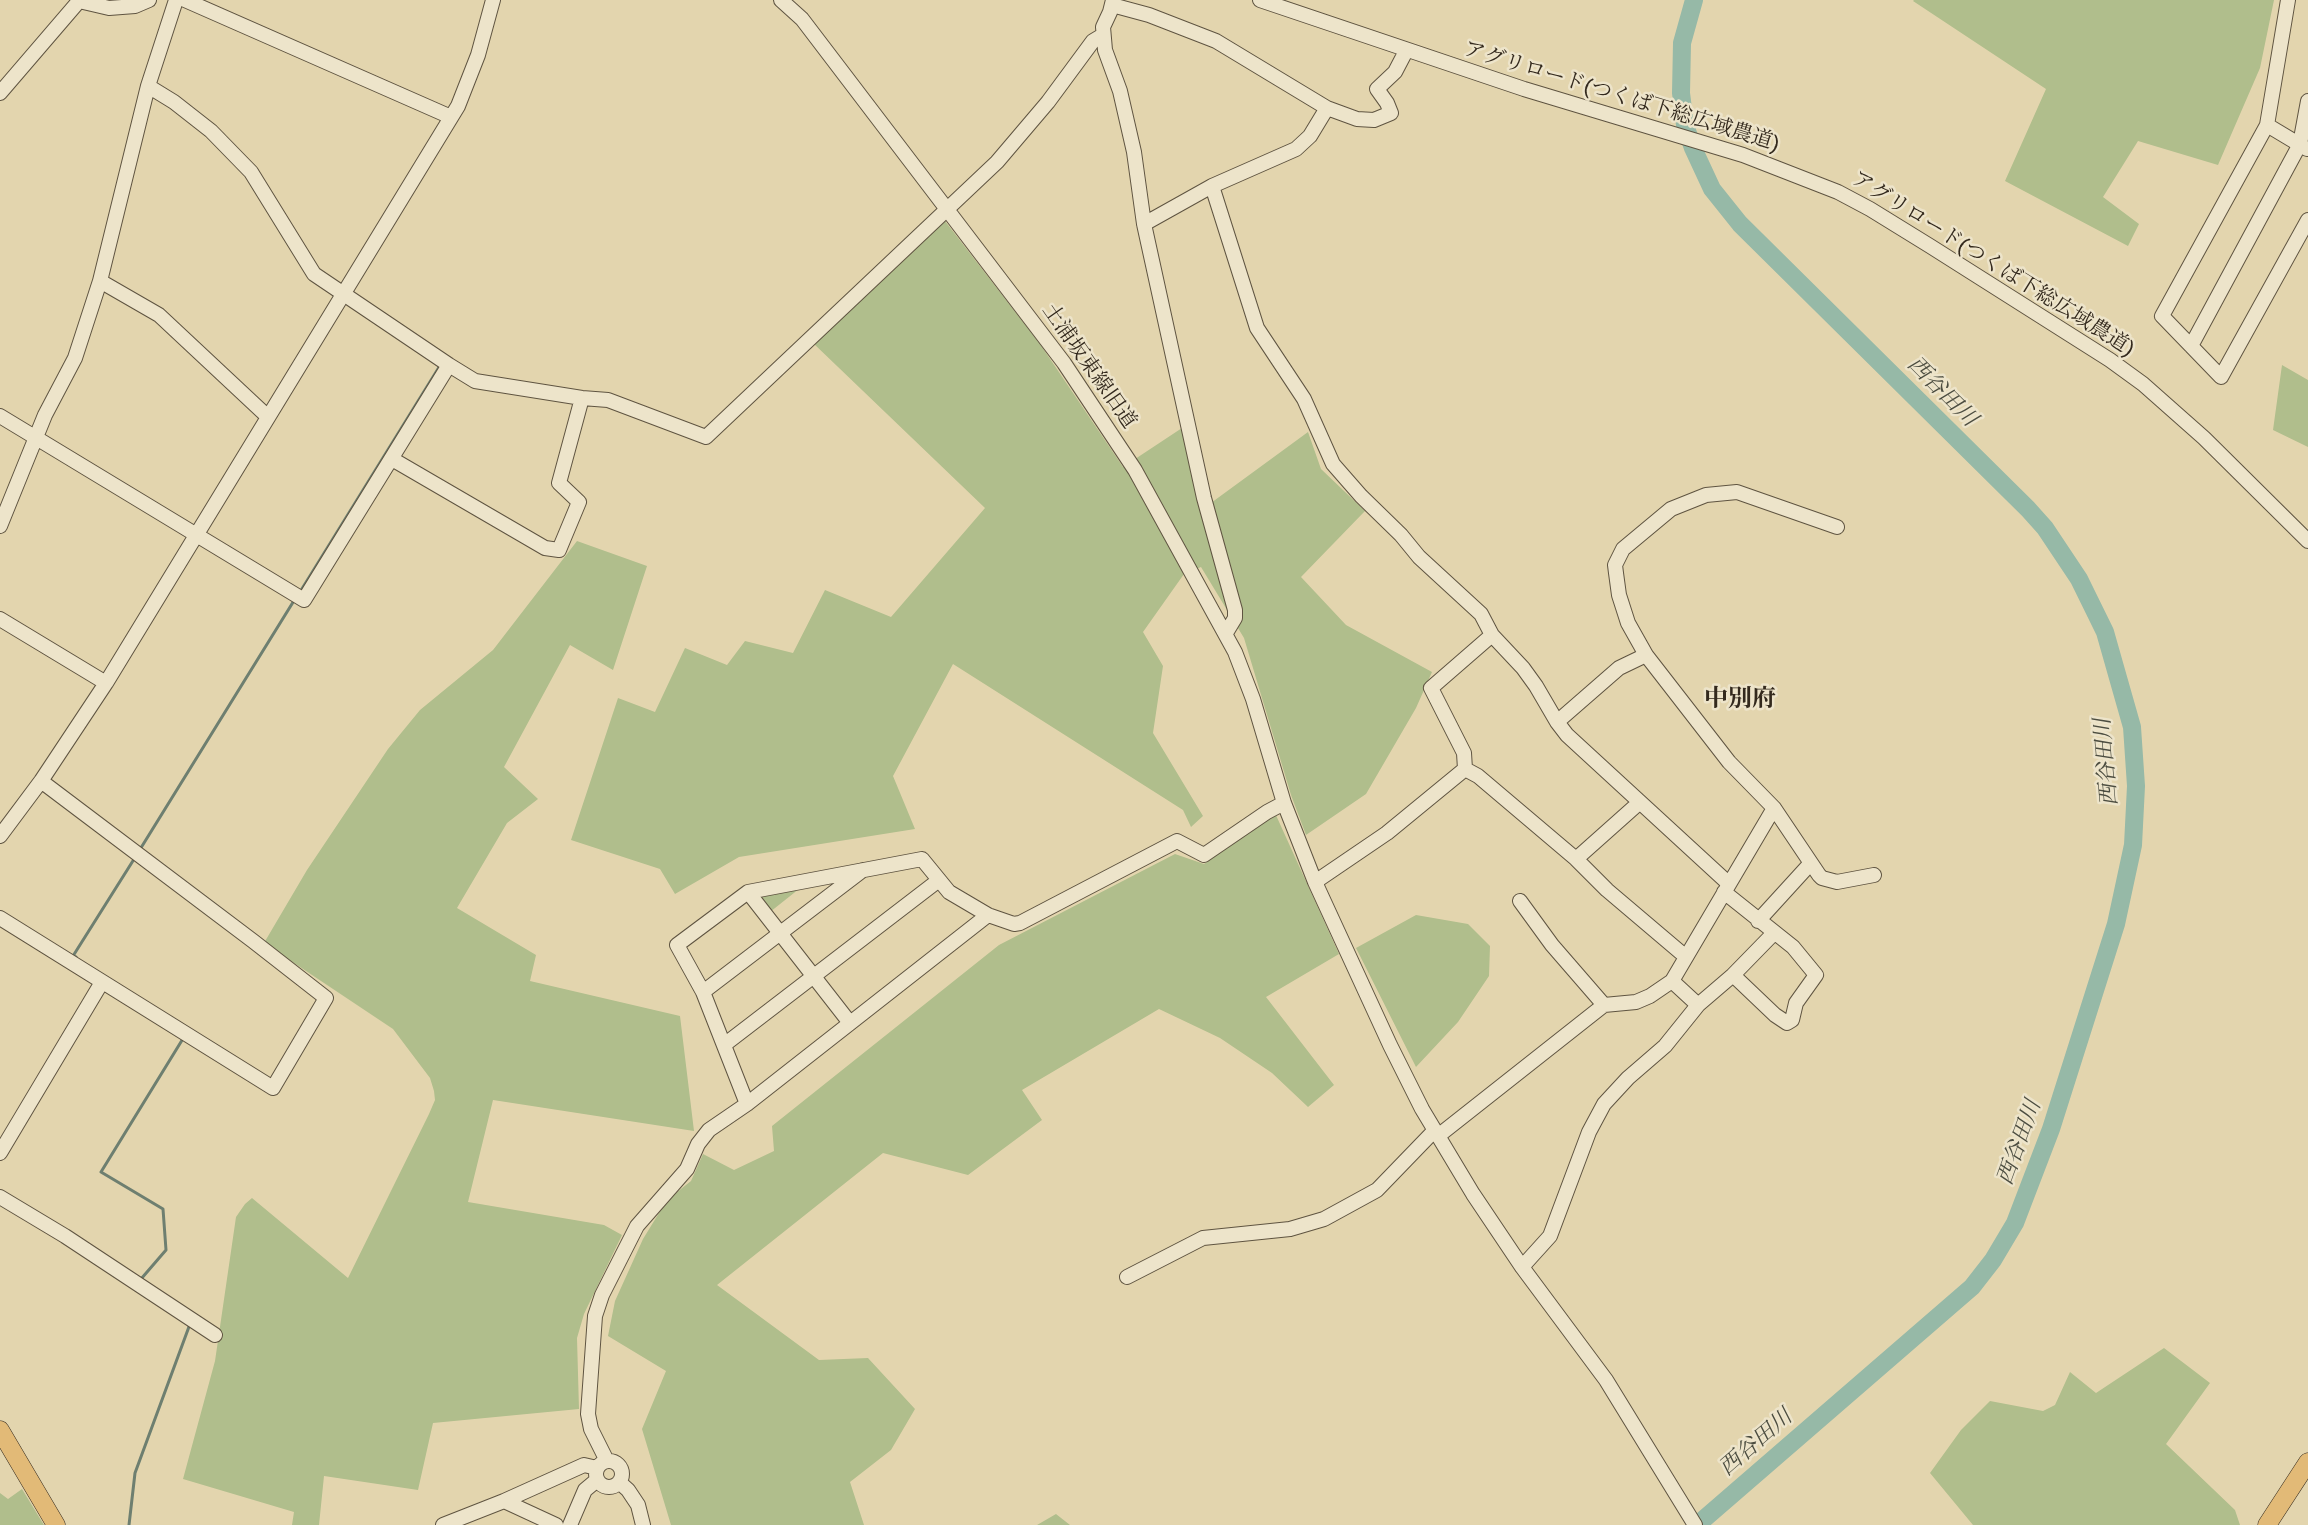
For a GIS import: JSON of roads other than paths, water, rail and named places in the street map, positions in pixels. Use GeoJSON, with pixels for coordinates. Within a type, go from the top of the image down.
{"type":"FeatureCollection","features":[{"type":"Feature","properties":{"kind":"main road"},"geometry":{"type":"LineString","coordinates":[[0,1430],[56,1525]]}},
{"type":"Feature","properties":{"kind":"main road"},"geometry":{"type":"LineString","coordinates":[[2271,1524],[2308,1462]]}},
{"type":"Feature","properties":{"kind":"street"},"geometry":{"type":"LineString","coordinates":[[0,93],[79,0],[109,8],[135,6],[149,0]]}},
{"type":"Feature","properties":{"kind":"street"},"geometry":{"type":"LineString","coordinates":[[0,526],[45,416],[75,358],[100,281],[148,86],[176,0]]}},
{"type":"Feature","properties":{"kind":"street"},"geometry":{"type":"LineString","coordinates":[[185,0],[451,117]]}},
{"type":"Feature","properties":{"kind":"street"},"geometry":{"type":"LineString","coordinates":[[0,836],[41,781],[106,683],[458,106],[478,54],[492,0]]}},
{"type":"Feature","properties":{"kind":"street","name":"土浦坂東線旧道"},"geometry":{"type":"LineString","coordinates":[[780,0],[802,19],[1064,363],[1135,470],[1226,633],[1253,699],[1284,803],[1315,882],[1390,1045],[1436,1134],[1522,1267],[1606,1380],[1692,1520]]}},
{"type":"Feature","properties":{"kind":"street","name":"アグリロード(つくば下総広域農道)"},"geometry":{"type":"LineString","coordinates":[[1260,0],[1406,51],[1705,143],[1809,180],[1870,209],[2110,360],[2143,384],[2204,438],[2308,541]]}},
{"type":"Feature","properties":{"kind":"street"},"geometry":{"type":"LineString","coordinates":[[2288,0],[2267,125],[2162,316],[2221,377],[2308,220]]}},
{"type":"Feature","properties":{"kind":"street"},"geometry":{"type":"LineString","coordinates":[[1226,633],[1235,618],[1236,610],[1204,498],[1144,224],[1132,144],[1120,91],[1105,50],[1102,35],[1103,27],[1113,3],[1149,15],[1216,41],[1327,108],[1357,119],[1374,120],[1391,113],[1377,89],[1396,72],[1406,51]]}},
{"type":"Feature","properties":{"kind":"street"},"geometry":{"type":"LineString","coordinates":[[148,86],[174,102],[211,131],[251,172],[314,274],[449,365],[475,381],[582,398],[608,400],[706,437],[997,162],[1048,102],[1094,41],[1102,35]]}},
{"type":"Feature","properties":{"kind":"street"},"geometry":{"type":"LineString","coordinates":[[2191,346],[2304,147],[2308,101]]}},
{"type":"Feature","properties":{"kind":"street"},"geometry":{"type":"LineString","coordinates":[[1144,224],[1212,186],[1296,149],[1310,136],[1327,108]]}},
{"type":"Feature","properties":{"kind":"street"},"geometry":{"type":"LineString","coordinates":[[2267,125],[2304,147]]}},
{"type":"Feature","properties":{"kind":"street"},"geometry":{"type":"LineString","coordinates":[[1212,186],[1257,328],[1304,399],[1333,464],[1361,496],[1401,535],[1419,557],[1481,614],[1492,635],[1523,668],[1557,722],[1578,746],[1640,802],[1758,921],[1793,947],[1816,975],[1796,1003],[1792,1020],[1787,1023],[1775,1015],[1733,975]]}},
{"type":"Feature","properties":{"kind":"street"},"geometry":{"type":"LineString","coordinates":[[100,281],[159,315],[268,417]]}},
{"type":"Feature","properties":{"kind":"street"},"geometry":{"type":"LineString","coordinates":[[0,416],[304,600],[449,365]]}},
{"type":"Feature","properties":{"kind":"street"},"geometry":{"type":"LineString","coordinates":[[392,459],[545,548],[559,550],[580,502],[560,483],[582,398]]}},
{"type":"Feature","properties":{"kind":"street"},"geometry":{"type":"LineString","coordinates":[[1837,526],[1737,492],[1706,495],[1670,509],[1623,549],[1616,564],[1619,595],[1626,616],[1646,654],[1728,762],[1774,808],[1810,864],[1822,878],[1837,882],[1874,875]]}},
{"type":"Feature","properties":{"kind":"street"},"geometry":{"type":"LineString","coordinates":[[0,619],[106,683]]}},
{"type":"Feature","properties":{"kind":"street"},"geometry":{"type":"LineString","coordinates":[[1465,769],[1464,753],[1431,688],[1492,635]]}},
{"type":"Feature","properties":{"kind":"street"},"geometry":{"type":"LineString","coordinates":[[1557,722],[1619,668],[1646,654]]}},
{"type":"Feature","properties":{"kind":"street"},"geometry":{"type":"LineString","coordinates":[[1465,769],[1478,776],[1576,859],[1613,896],[1686,957]]}},
{"type":"Feature","properties":{"kind":"street"},"geometry":{"type":"LineString","coordinates":[[1315,882],[1387,833],[1465,769]]}},
{"type":"Feature","properties":{"kind":"street"},"geometry":{"type":"LineString","coordinates":[[0,918],[273,1088],[326,998],[41,781]]}},
{"type":"Feature","properties":{"kind":"street"},"geometry":{"type":"LineString","coordinates":[[1576,859],[1640,802]]}},
{"type":"Feature","properties":{"kind":"street"},"geometry":{"type":"LineString","coordinates":[[747,1104],[703,992],[677,945],[748,892],[866,868],[922,859],[949,892],[988,915],[1014,924],[1020,923],[1177,841],[1204,854],[1267,812],[1284,803]]}},
{"type":"Feature","properties":{"kind":"street"},"geometry":{"type":"LineString","coordinates":[[1127,1276],[1204,1238],[1290,1229],[1324,1218],[1377,1190],[1436,1134],[1604,1005],[1636,1002],[1650,996],[1672,981],[1774,808]]}},
{"type":"Feature","properties":{"kind":"street"},"geometry":{"type":"LineString","coordinates":[[1758,921],[1810,864]]}},
{"type":"Feature","properties":{"kind":"street"},"geometry":{"type":"LineString","coordinates":[[703,992],[866,868]]}},
{"type":"Feature","properties":{"kind":"street"},"geometry":{"type":"LineString","coordinates":[[724,1045],[939,880]]}},
{"type":"Feature","properties":{"kind":"street"},"geometry":{"type":"LineString","coordinates":[[748,892],[850,1023]]}},
{"type":"Feature","properties":{"kind":"street"},"geometry":{"type":"LineString","coordinates":[[1520,901],[1552,945],[1604,1005]]}},
{"type":"Feature","properties":{"kind":"street"},"geometry":{"type":"LineString","coordinates":[[620,1482],[608,1487],[600,1470],[588,1414],[595,1316],[602,1295],[637,1226],[687,1169],[703,1136],[747,1104],[988,915]]}},
{"type":"Feature","properties":{"kind":"street"},"geometry":{"type":"LineString","coordinates":[[1522,1267],[1550,1236],[1589,1132],[1604,1104],[1628,1078],[1665,1046],[1698,1005],[1733,975],[1774,933]]}},
{"type":"Feature","properties":{"kind":"street"},"geometry":{"type":"LineString","coordinates":[[1672,981],[1698,1005]]}},
{"type":"Feature","properties":{"kind":"street"},"geometry":{"type":"LineString","coordinates":[[0,1153],[102,982]]}},
{"type":"Feature","properties":{"kind":"street"},"geometry":{"type":"LineString","coordinates":[[0,1197],[65,1236],[215,1335]]}},
{"type":"Feature","properties":{"kind":"street"},"geometry":{"type":"LineString","coordinates":[[570,1525],[585,1490],[600,1470],[615,1462],[621,1469],[620,1482],[638,1505],[643,1525]]}},
{"type":"Feature","properties":{"kind":"street"},"geometry":{"type":"LineString","coordinates":[[442,1525],[504,1502],[584,1465],[600,1470]]}},
{"type":"Feature","properties":{"kind":"street"},"geometry":{"type":"LineString","coordinates":[[504,1502],[556,1525]]}},
{"type":"Feature","properties":{"kind":"waterway","name":"西谷田川"},"geometry":{"type":"LineString","coordinates":[[1694,0],[1682,43],[1681,93],[1685,125],[1693,148],[1712,189],[1740,224],[2045,528],[2079,579],[2105,632],[2132,727],[2136,786],[2133,845],[2116,924],[2051,1129],[2015,1223],[1993,1260],[1972,1287],[1697,1525]]}},
{"type":"Feature","properties":{"kind":"waterway"},"geometry":{"type":"LineString","coordinates":[[300,592],[441,364]]}},
{"type":"Feature","properties":{"kind":"waterway"},"geometry":{"type":"LineString","coordinates":[[139,851],[295,599]]}},
{"type":"Feature","properties":{"kind":"waterway"},"geometry":{"type":"LineString","coordinates":[[76,957],[73,956],[136,856]]}},
{"type":"Feature","properties":{"kind":"waterway"},"geometry":{"type":"LineString","coordinates":[[143,1280],[141,1279],[166,1250],[163,1209],[101,1172],[184,1037]]}},
{"type":"Feature","properties":{"kind":"waterway"},"geometry":{"type":"LineString","coordinates":[[129,1525],[135,1473],[190,1324]]}},
{"type":"Feature","properties":{"kind":"district","name":"中別府"},"geometry":{"type":"Point","coordinates":[1740,701]}}]}
